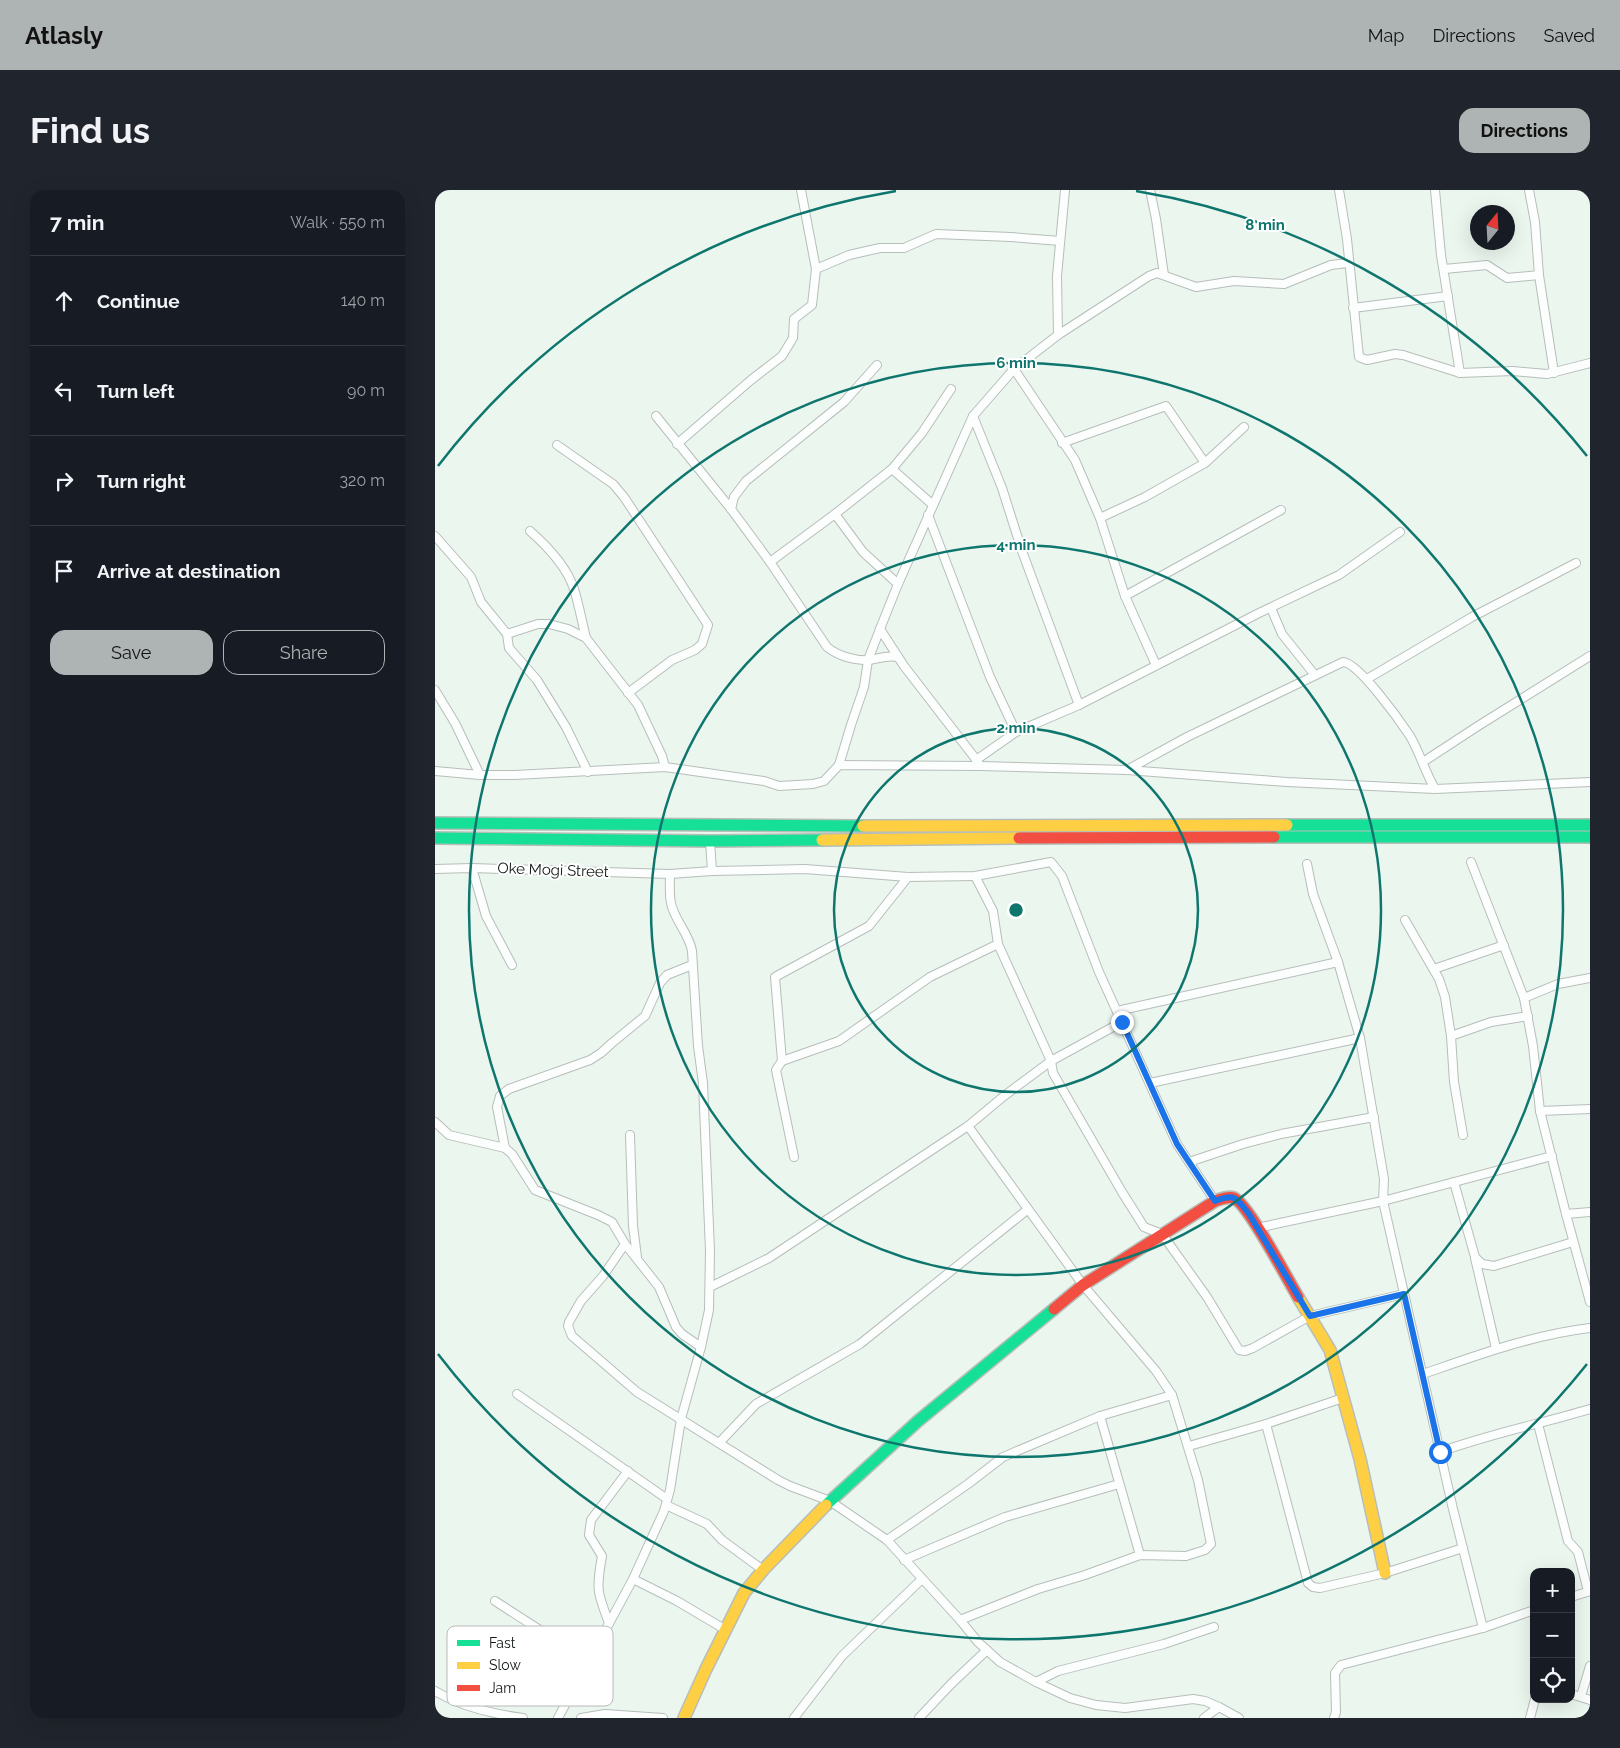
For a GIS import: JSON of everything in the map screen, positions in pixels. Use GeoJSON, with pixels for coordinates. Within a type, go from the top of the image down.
{"type":"FeatureCollection","features":[{"type":"Feature","properties":{"kind":"main road"},"geometry":{"type":"LineString","coordinates":[[435,823],[899,826],[1590,825]]}},
{"type":"Feature","properties":{"kind":"main road"},"geometry":{"type":"LineString","coordinates":[[435,838],[710,841],[1149,837],[1590,837]]}},
{"type":"Feature","properties":{"kind":"main road"},"geometry":{"type":"LineString","coordinates":[[684,1718],[744,1593],[763,1570],[830,1501],[918,1421],[1083,1285],[1215,1201],[1227,1196],[1237,1199],[1257,1228],[1329,1350],[1360,1459],[1385,1573]]}},
{"type":"Feature","properties":{"kind":"street"},"geometry":{"type":"LineString","coordinates":[[677,444],[751,380],[782,356],[793,338],[794,319],[812,304],[816,269],[801,190]]}},
{"type":"Feature","properties":{"kind":"street"},"geometry":{"type":"LineString","coordinates":[[1057,335],[1057,276],[1065,190]]}},
{"type":"Feature","properties":{"kind":"street"},"geometry":{"type":"LineString","coordinates":[[1150,190],[1157,219],[1163,275]]}},
{"type":"Feature","properties":{"kind":"street"},"geometry":{"type":"LineString","coordinates":[[1339,190],[1347,239],[1359,357],[1363,360],[1395,354],[1403,355],[1460,373],[1522,372],[1547,374],[1590,363]]}},
{"type":"Feature","properties":{"kind":"street"},"geometry":{"type":"LineString","coordinates":[[1435,190],[1444,268],[1460,373]]}},
{"type":"Feature","properties":{"kind":"street"},"geometry":{"type":"LineString","coordinates":[[1529,190],[1535,222],[1539,276],[1554,373]]}},
{"type":"Feature","properties":{"kind":"street"},"geometry":{"type":"LineString","coordinates":[[816,269],[857,253],[880,248],[904,248],[936,234],[1060,241]]}},
{"type":"Feature","properties":{"kind":"street"},"geometry":{"type":"LineString","coordinates":[[435,771],[480,775],[589,772],[665,767],[765,781],[779,786],[813,784],[824,781],[839,765],[865,687],[868,660],[898,584],[973,416],[1014,369],[1057,335],[1149,276],[1157,273],[1196,287],[1234,281],[1284,284],[1331,266],[1348,263]]}},
{"type":"Feature","properties":{"kind":"street"},"geometry":{"type":"LineString","coordinates":[[1444,268],[1487,265],[1507,278],[1539,276]]}},
{"type":"Feature","properties":{"kind":"street"},"geometry":{"type":"LineString","coordinates":[[1353,308],[1448,296]]}},
{"type":"Feature","properties":{"kind":"street"},"geometry":{"type":"LineString","coordinates":[[731,509],[734,497],[746,481],[844,402],[877,364]]}},
{"type":"Feature","properties":{"kind":"street"},"geometry":{"type":"LineString","coordinates":[[1014,369],[1075,460],[1100,518],[1125,596],[1156,665]]}},
{"type":"Feature","properties":{"kind":"street"},"geometry":{"type":"LineString","coordinates":[[770,562],[835,514],[892,468],[923,433],[951,389]]}},
{"type":"Feature","properties":{"kind":"street"},"geometry":{"type":"LineString","coordinates":[[1062,443],[1166,406],[1205,463]]}},
{"type":"Feature","properties":{"kind":"street"},"geometry":{"type":"LineString","coordinates":[[656,416],[731,509],[770,562],[827,647],[834,653],[843,656],[868,660],[889,655],[898,657]]}},
{"type":"Feature","properties":{"kind":"street"},"geometry":{"type":"LineString","coordinates":[[973,416],[1002,488],[1022,551],[1079,705]]}},
{"type":"Feature","properties":{"kind":"street"},"geometry":{"type":"LineString","coordinates":[[1100,518],[1145,497],[1205,463],[1244,427]]}},
{"type":"Feature","properties":{"kind":"street"},"geometry":{"type":"LineString","coordinates":[[557,445],[613,484],[708,625],[702,644],[695,650],[672,660],[628,693]]}},
{"type":"Feature","properties":{"kind":"street"},"geometry":{"type":"LineString","coordinates":[[892,468],[933,505]]}},
{"type":"Feature","properties":{"kind":"street"},"geometry":{"type":"LineString","coordinates":[[1125,596],[1281,510]]}},
{"type":"Feature","properties":{"kind":"street"},"geometry":{"type":"LineString","coordinates":[[835,514],[863,552],[898,584]]}},
{"type":"Feature","properties":{"kind":"street"},"geometry":{"type":"LineString","coordinates":[[928,515],[990,677],[1016,732]]}},
{"type":"Feature","properties":{"kind":"street"},"geometry":{"type":"LineString","coordinates":[[531,531],[542,541],[566,572],[574,588],[586,638],[638,705],[662,756],[665,767]]}},
{"type":"Feature","properties":{"kind":"street"},"geometry":{"type":"LineString","coordinates":[[978,763],[1016,732],[1079,705],[1339,575],[1400,532]]}},
{"type":"Feature","properties":{"kind":"street"},"geometry":{"type":"LineString","coordinates":[[435,536],[471,577],[481,602],[507,634],[509,648],[537,680],[566,727],[589,772]]}},
{"type":"Feature","properties":{"kind":"street"},"geometry":{"type":"LineString","coordinates":[[1367,679],[1473,617],[1576,563]]}},
{"type":"Feature","properties":{"kind":"street"},"geometry":{"type":"LineString","coordinates":[[1271,608],[1282,634],[1315,674]]}},
{"type":"Feature","properties":{"kind":"street"},"geometry":{"type":"LineString","coordinates":[[507,634],[538,624],[549,624],[569,629],[586,638]]}},
{"type":"Feature","properties":{"kind":"street"},"geometry":{"type":"LineString","coordinates":[[880,629],[898,657],[978,763]]}},
{"type":"Feature","properties":{"kind":"street"},"geometry":{"type":"LineString","coordinates":[[1423,762],[1590,656]]}},
{"type":"Feature","properties":{"kind":"street"},"geometry":{"type":"LineString","coordinates":[[1127,770],[1187,737],[1343,662],[1351,664],[1367,679],[1410,736],[1435,789]]}},
{"type":"Feature","properties":{"kind":"street"},"geometry":{"type":"LineString","coordinates":[[435,690],[455,723],[480,775]]}},
{"type":"Feature","properties":{"kind":"street"},"geometry":{"type":"LineString","coordinates":[[839,765],[978,763],[1435,789],[1590,782]]}},
{"type":"Feature","properties":{"kind":"street"},"geometry":{"type":"LineString","coordinates":[[710,841],[712,871]]}},
{"type":"Feature","properties":{"kind":"street","name":"Oke Mogi Street"},"geometry":{"type":"LineString","coordinates":[[435,869],[472,868],[670,874],[712,871],[805,870],[908,878],[975,876],[1051,862],[1062,876],[1099,972],[1117,1011]]}},
{"type":"Feature","properties":{"kind":"street"},"geometry":{"type":"LineString","coordinates":[[1471,862],[1524,998],[1533,1046],[1540,1111],[1590,1302]]}},
{"type":"Feature","properties":{"kind":"street"},"geometry":{"type":"LineString","coordinates":[[1307,864],[1313,894],[1338,962],[1360,1038],[1384,1179],[1383,1201],[1440,1452],[1483,1628]]}},
{"type":"Feature","properties":{"kind":"street"},"geometry":{"type":"LineString","coordinates":[[472,868],[486,916],[512,965]]}},
{"type":"Feature","properties":{"kind":"street"},"geometry":{"type":"LineString","coordinates":[[607,1626],[633,1579],[666,1502],[681,1418],[701,1347],[709,1310],[710,1251],[703,1083],[690,942],[678,922],[671,904],[670,874]]}},
{"type":"Feature","properties":{"kind":"street"},"geometry":{"type":"LineString","coordinates":[[975,876],[993,911],[998,944],[1051,1061],[1053,1073],[1144,1227],[1162,1234],[1207,1297],[1239,1350],[1245,1351],[1253,1348],[1310,1316],[1404,1294]]}},
{"type":"Feature","properties":{"kind":"street"},"geometry":{"type":"LineString","coordinates":[[782,1061],[775,978],[869,926],[908,878]]}},
{"type":"Feature","properties":{"kind":"street"},"geometry":{"type":"LineString","coordinates":[[1405,920],[1434,969],[1445,996],[1451,1036],[1454,1082],[1463,1135]]}},
{"type":"Feature","properties":{"kind":"street"},"geometry":{"type":"LineString","coordinates":[[794,1157],[776,1070],[782,1061],[839,1041],[931,977],[998,944]]}},
{"type":"Feature","properties":{"kind":"street"},"geometry":{"type":"LineString","coordinates":[[1434,969],[1504,945]]}},
{"type":"Feature","properties":{"kind":"street"},"geometry":{"type":"LineString","coordinates":[[1215,1201],[1177,1144],[1117,1011],[1338,962]]}},
{"type":"Feature","properties":{"kind":"street"},"geometry":{"type":"LineString","coordinates":[[505,1148],[497,1107],[500,1096],[509,1089],[590,1060],[601,1053],[645,1016],[660,983],[667,975],[692,965]]}},
{"type":"Feature","properties":{"kind":"street"},"geometry":{"type":"LineString","coordinates":[[1524,998],[1553,986],[1590,978]]}},
{"type":"Feature","properties":{"kind":"street"},"geometry":{"type":"LineString","coordinates":[[1451,1036],[1491,1022],[1527,1016]]}},
{"type":"Feature","properties":{"kind":"street"},"geometry":{"type":"LineString","coordinates":[[710,1287],[769,1258],[968,1126],[1051,1061],[1122,1022]]}},
{"type":"Feature","properties":{"kind":"street"},"geometry":{"type":"LineString","coordinates":[[1149,1083],[1360,1038]]}},
{"type":"Feature","properties":{"kind":"street"},"geometry":{"type":"LineString","coordinates":[[1540,1111],[1590,1109]]}},
{"type":"Feature","properties":{"kind":"street"},"geometry":{"type":"LineString","coordinates":[[1189,1162],[1281,1134],[1374,1117]]}},
{"type":"Feature","properties":{"kind":"street"},"geometry":{"type":"LineString","coordinates":[[435,1122],[449,1135],[505,1148],[535,1190],[607,1218],[612,1222],[625,1244],[637,1257],[662,1294],[676,1326],[682,1334],[701,1347]]}},
{"type":"Feature","properties":{"kind":"street"},"geometry":{"type":"LineString","coordinates":[[960,1620],[1038,1589],[1085,1575],[1140,1555],[1186,1556],[1205,1550],[1211,1544],[1198,1480],[1172,1395],[1156,1371],[1083,1285],[968,1126]]}},
{"type":"Feature","properties":{"kind":"street"},"geometry":{"type":"LineString","coordinates":[[630,1135],[633,1226],[637,1257]]}},
{"type":"Feature","properties":{"kind":"street"},"geometry":{"type":"LineString","coordinates":[[1257,1228],[1383,1201],[1552,1156]]}},
{"type":"Feature","properties":{"kind":"street"},"geometry":{"type":"LineString","coordinates":[[1454,1182],[1475,1257],[1495,1348]]}},
{"type":"Feature","properties":{"kind":"street"},"geometry":{"type":"LineString","coordinates":[[719,1443],[756,1404],[860,1344],[1027,1210]]}},
{"type":"Feature","properties":{"kind":"street"},"geometry":{"type":"LineString","coordinates":[[1566,1214],[1590,1212]]}},
{"type":"Feature","properties":{"kind":"street"},"geometry":{"type":"LineString","coordinates":[[1475,1257],[1482,1264],[1494,1266],[1573,1242]]}},
{"type":"Feature","properties":{"kind":"street"},"geometry":{"type":"LineString","coordinates":[[625,1244],[603,1276],[581,1301],[568,1326],[572,1336],[637,1392],[790,1486],[830,1501],[887,1540],[978,1642],[999,1662],[1070,1698],[1096,1705],[1125,1708],[1193,1699],[1205,1701],[1239,1718]]}},
{"type":"Feature","properties":{"kind":"street"},"geometry":{"type":"LineString","coordinates":[[1423,1374],[1495,1348],[1565,1331],[1590,1328]]}},
{"type":"Feature","properties":{"kind":"street"},"geometry":{"type":"LineString","coordinates":[[517,1394],[628,1471],[666,1502],[707,1524],[722,1540],[763,1570]]}},
{"type":"Feature","properties":{"kind":"street"},"geometry":{"type":"LineString","coordinates":[[887,1540],[968,1484],[1003,1457],[1100,1416],[1172,1395]]}},
{"type":"Feature","properties":{"kind":"street"},"geometry":{"type":"LineString","coordinates":[[1189,1446],[1267,1424],[1343,1398]]}},
{"type":"Feature","properties":{"kind":"street"},"geometry":{"type":"LineString","coordinates":[[1440,1452],[1485,1436],[1539,1424],[1590,1409]]}},
{"type":"Feature","properties":{"kind":"street"},"geometry":{"type":"LineString","coordinates":[[1100,1416],[1140,1555]]}},
{"type":"Feature","properties":{"kind":"street"},"geometry":{"type":"LineString","coordinates":[[1267,1424],[1309,1583],[1313,1587],[1320,1588],[1385,1573],[1463,1548]]}},
{"type":"Feature","properties":{"kind":"street"},"geometry":{"type":"LineString","coordinates":[[1539,1424],[1568,1541],[1578,1552],[1589,1591],[1575,1596]]}},
{"type":"Feature","properties":{"kind":"street"},"geometry":{"type":"LineString","coordinates":[[609,1623],[598,1596],[597,1582],[601,1556],[589,1534],[591,1520],[628,1471]]}},
{"type":"Feature","properties":{"kind":"street"},"geometry":{"type":"LineString","coordinates":[[904,1560],[1005,1517],[1119,1484]]}},
{"type":"Feature","properties":{"kind":"street"},"geometry":{"type":"LineString","coordinates":[[633,1579],[677,1601],[727,1630]]}},
{"type":"Feature","properties":{"kind":"street"},"geometry":{"type":"LineString","coordinates":[[794,1718],[842,1656],[922,1579]]}},
{"type":"Feature","properties":{"kind":"street"},"geometry":{"type":"LineString","coordinates":[[495,1600],[535,1626]]}},
{"type":"Feature","properties":{"kind":"street"},"geometry":{"type":"LineString","coordinates":[[1335,1718],[1335,1673],[1341,1665],[1483,1628],[1530,1611]]}},
{"type":"Feature","properties":{"kind":"street"},"geometry":{"type":"LineString","coordinates":[[1036,1682],[1052,1673],[1164,1644],[1214,1627]]}},
{"type":"Feature","properties":{"kind":"street"},"geometry":{"type":"LineString","coordinates":[[919,1718],[952,1682],[987,1650]]}},
{"type":"Feature","properties":{"kind":"street"},"geometry":{"type":"LineString","coordinates":[[1581,1696],[1590,1666]]}},
{"type":"Feature","properties":{"kind":"street"},"geometry":{"type":"LineString","coordinates":[[435,1691],[447,1698]]}},
{"type":"Feature","properties":{"kind":"street"},"geometry":{"type":"LineString","coordinates":[[1575,1695],[1590,1700]]}},
{"type":"Feature","properties":{"kind":"street"},"geometry":{"type":"LineString","coordinates":[[1530,1718],[1534,1703]]}},
{"type":"Feature","properties":{"kind":"street"},"geometry":{"type":"LineString","coordinates":[[469,1706],[483,1711],[523,1718]]}},
{"type":"Feature","properties":{"kind":"street"},"geometry":{"type":"LineString","coordinates":[[558,1718],[564,1706]]}},
{"type":"Feature","properties":{"kind":"street"},"geometry":{"type":"LineString","coordinates":[[1204,1718],[1219,1707]]}},
{"type":"Feature","properties":{"kind":"street"},"geometry":{"type":"LineString","coordinates":[[581,1718],[605,1714],[663,1718]]}},
{"type":"Feature","properties":{"kind":"traffic: fast"},"geometry":{"type":"LineString","coordinates":[[435,823],[863,826]]}},
{"type":"Feature","properties":{"kind":"traffic: fast"},"geometry":{"type":"LineString","coordinates":[[1287,825],[1590,825]]}},
{"type":"Feature","properties":{"kind":"traffic: fast"},"geometry":{"type":"LineString","coordinates":[[1274,837],[1590,837]]}},
{"type":"Feature","properties":{"kind":"traffic: fast"},"geometry":{"type":"LineString","coordinates":[[435,838],[710,841],[822,840]]}},
{"type":"Feature","properties":{"kind":"traffic: fast"},"geometry":{"type":"LineString","coordinates":[[826,1505],[918,1421],[1054,1309]]}},
{"type":"Feature","properties":{"kind":"traffic: slow"},"geometry":{"type":"LineString","coordinates":[[863,826],[1287,825]]}},
{"type":"Feature","properties":{"kind":"traffic: slow"},"geometry":{"type":"LineString","coordinates":[[822,840],[1019,838]]}},
{"type":"Feature","properties":{"kind":"traffic: slow"},"geometry":{"type":"LineString","coordinates":[[1298,1297],[1330,1350],[1360,1459],[1385,1573]]}},
{"type":"Feature","properties":{"kind":"traffic: slow"},"geometry":{"type":"LineString","coordinates":[[684,1718],[744,1593],[763,1570],[826,1505]]}},
{"type":"Feature","properties":{"kind":"traffic: jam"},"geometry":{"type":"LineString","coordinates":[[1019,838],[1274,837]]}},
{"type":"Feature","properties":{"kind":"traffic: jam"},"geometry":{"type":"LineString","coordinates":[[1054,1309],[1083,1285],[1215,1201],[1229,1197],[1234,1198],[1240,1203],[1249,1214],[1298,1297]]}},
{"type":"Feature","properties":{"kind":"route"},"geometry":{"type":"LineString","coordinates":[[1122,1022],[1177,1144],[1215,1201],[1227,1196],[1237,1199],[1249,1214],[1310,1316],[1404,1294],[1440,1452]]}}]}
